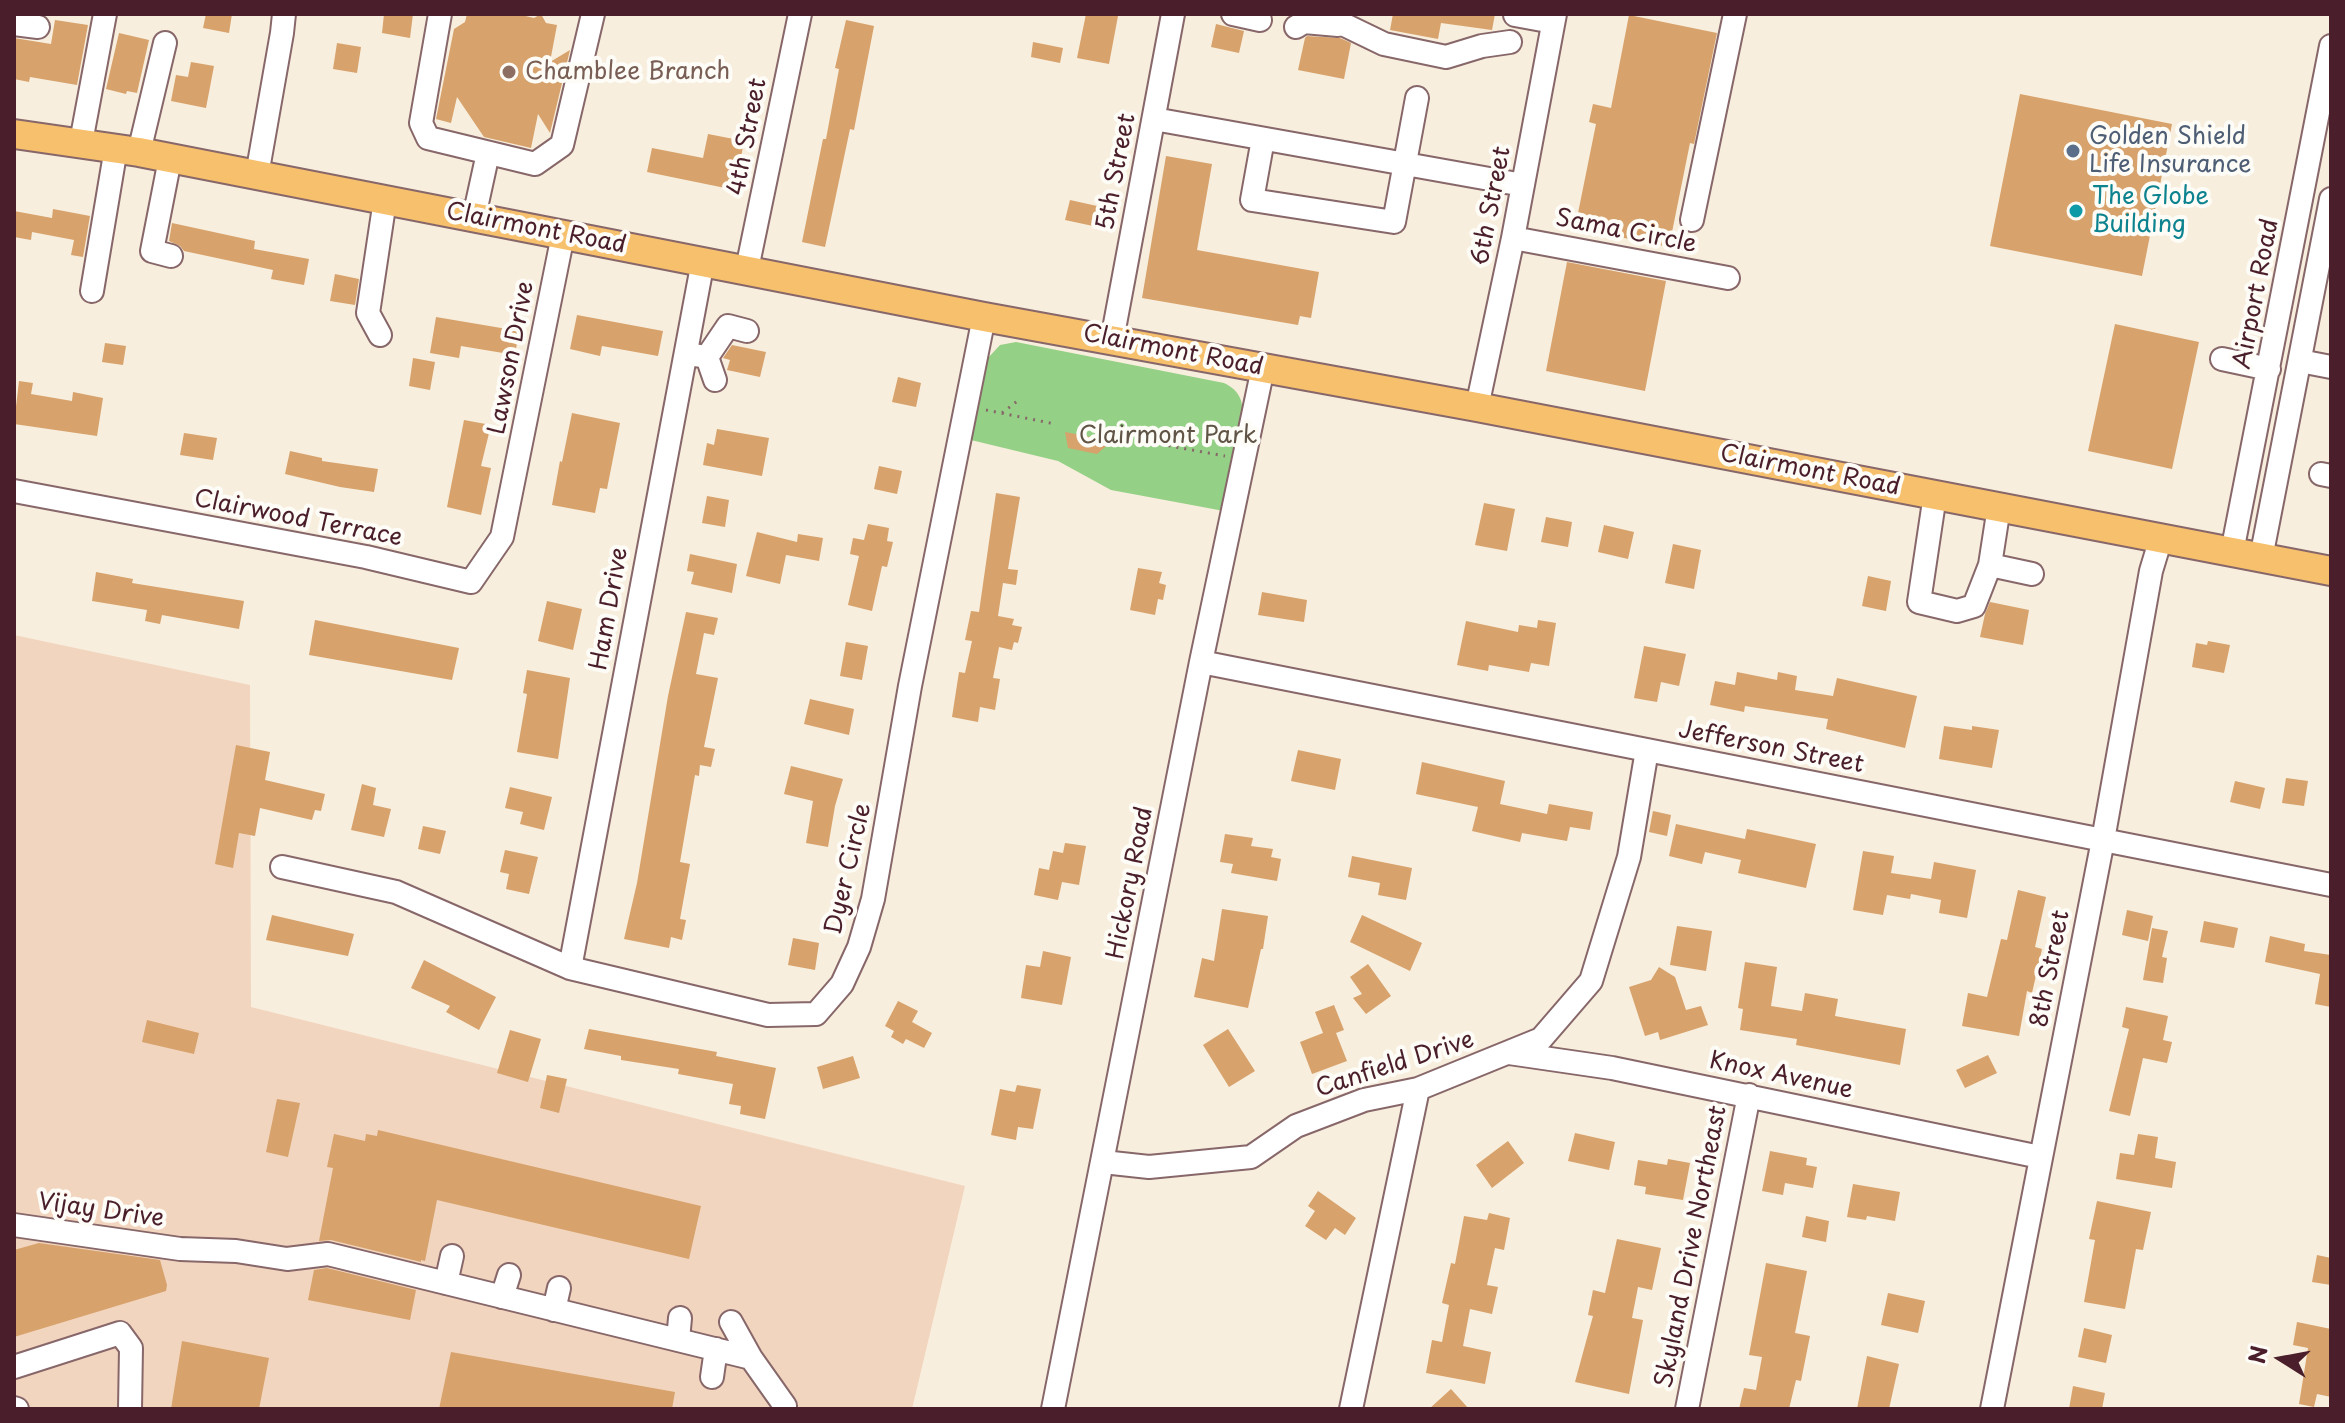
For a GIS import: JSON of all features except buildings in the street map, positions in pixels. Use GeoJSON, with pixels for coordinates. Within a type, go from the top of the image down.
{"type":"FeatureCollection","features":[{"type":"Feature","properties":{"kind":"main road","name":"Clairmont Road"},"geometry":{"type":"LineString","coordinates":[[14,134],[127,150],[984,317],[1477,407],[2331,571]]}},
{"type":"Feature","properties":{"kind":"street"},"geometry":{"type":"LineString","coordinates":[[81,142],[105,14]]}},
{"type":"Feature","properties":{"kind":"street"},"geometry":{"type":"LineString","coordinates":[[257,175],[284,14]]}},
{"type":"Feature","properties":{"kind":"street"},"geometry":{"type":"LineString","coordinates":[[440,14],[421,123],[428,138],[535,164],[562,145],[593,14]]}},
{"type":"Feature","properties":{"kind":"street","name":"4th Street"},"geometry":{"type":"LineString","coordinates":[[747,269],[800,14]]}},
{"type":"Feature","properties":{"kind":"street","name":"5th Street"},"geometry":{"type":"LineString","coordinates":[[1112,340],[1173,14]]}},
{"type":"Feature","properties":{"kind":"street"},"geometry":{"type":"LineString","coordinates":[[1233,14],[1260,20]]}},
{"type":"Feature","properties":{"kind":"street"},"geometry":{"type":"LineString","coordinates":[[1322,14],[1384,44],[1446,57],[1482,46],[1510,42]]}},
{"type":"Feature","properties":{"kind":"street"},"geometry":{"type":"LineString","coordinates":[[1692,220],[1735,14]]}},
{"type":"Feature","properties":{"kind":"street"},"geometry":{"type":"LineString","coordinates":[[1515,15],[1554,18]]}},
{"type":"Feature","properties":{"kind":"street","name":"6th Street"},"geometry":{"type":"LineString","coordinates":[[1477,407],[1513,238],[1554,18]]}},
{"type":"Feature","properties":{"kind":"street"},"geometry":{"type":"LineString","coordinates":[[1296,27],[1304,22],[1347,26]]}},
{"type":"Feature","properties":{"kind":"street"},"geometry":{"type":"LineString","coordinates":[[14,24],[38,27]]}},
{"type":"Feature","properties":{"kind":"street"},"geometry":{"type":"LineString","coordinates":[[92,291],[127,150],[165,43]]}},
{"type":"Feature","properties":{"kind":"street","name":"Airport Road"},"geometry":{"type":"LineString","coordinates":[[2232,552],[2331,46]]}},
{"type":"Feature","properties":{"kind":"street"},"geometry":{"type":"LineString","coordinates":[[1263,139],[1252,200],[1394,222],[1417,98]]}},
{"type":"Feature","properties":{"kind":"street"},"geometry":{"type":"LineString","coordinates":[[1154,119],[1523,185]]}},
{"type":"Feature","properties":{"kind":"street"},"geometry":{"type":"LineString","coordinates":[[474,217],[488,153]]}},
{"type":"Feature","properties":{"kind":"street"},"geometry":{"type":"LineString","coordinates":[[170,159],[152,251],[171,256]]}},
{"type":"Feature","properties":{"kind":"street"},"geometry":{"type":"LineString","coordinates":[[2261,558],[2331,199]]}},
{"type":"Feature","properties":{"kind":"street"},"geometry":{"type":"LineString","coordinates":[[380,335],[368,313],[385,200]]}},
{"type":"Feature","properties":{"kind":"street","name":"Lawson Drive"},"geometry":{"type":"LineString","coordinates":[[512,491],[541,304],[563,235]]}},
{"type":"Feature","properties":{"kind":"street","name":"Sama Circle"},"geometry":{"type":"LineString","coordinates":[[1513,238],[1728,278]]}},
{"type":"Feature","properties":{"kind":"street","name":"Ham Drive"},"geometry":{"type":"LineString","coordinates":[[570,968],[696,355],[703,261]]}},
{"type":"Feature","properties":{"kind":"street","name":"Dyer Circle"},"geometry":{"type":"LineString","coordinates":[[282,867],[396,892],[570,968],[768,1015],[816,1014],[842,984],[859,947],[881,863],[910,686],[984,317]]}},
{"type":"Feature","properties":{"kind":"street"},"geometry":{"type":"LineString","coordinates":[[715,380],[696,355],[728,326],[747,331]]}},
{"type":"Feature","properties":{"kind":"street"},"geometry":{"type":"LineString","coordinates":[[2222,359],[2269,369]]}},
{"type":"Feature","properties":{"kind":"street"},"geometry":{"type":"LineString","coordinates":[[2300,361],[2331,367]]}},
{"type":"Feature","properties":{"kind":"street","name":"Hickory Road"},"geometry":{"type":"LineString","coordinates":[[1053,1409],[1201,662],[1263,368]]}},
{"type":"Feature","properties":{"kind":"street","name":"Clairwood Terrace"},"geometry":{"type":"LineString","coordinates":[[14,491],[366,557],[471,582],[502,537],[512,491]]}},
{"type":"Feature","properties":{"kind":"street"},"geometry":{"type":"LineString","coordinates":[[1935,495],[1919,602],[1957,611],[1974,606],[1990,565],[1999,507]]}},
{"type":"Feature","properties":{"kind":"street","name":"8th Street"},"geometry":{"type":"LineString","coordinates":[[1992,1409],[2103,840],[2151,571],[2161,538]]}},
{"type":"Feature","properties":{"kind":"street"},"geometry":{"type":"LineString","coordinates":[[1990,565],[2032,574]]}},
{"type":"Feature","properties":{"kind":"street","name":"Jefferson Street"},"geometry":{"type":"LineString","coordinates":[[1201,662],[2331,885]]}},
{"type":"Feature","properties":{"kind":"street","name":"Canfield Drive"},"geometry":{"type":"LineString","coordinates":[[1103,1162],[1149,1167],[1251,1157],[1296,1126],[1364,1100],[1418,1089],[1541,1039],[1591,981],[1629,857],[1647,750]]}},
{"type":"Feature","properties":{"kind":"street","name":"Knox Avenue"},"geometry":{"type":"LineString","coordinates":[[1509,1053],[1612,1068],[2040,1157]]}},
{"type":"Feature","properties":{"kind":"street"},"geometry":{"type":"LineString","coordinates":[[1351,1409],[1418,1089]]}},
{"type":"Feature","properties":{"kind":"street","name":"Skyland Drive Northeast"},"geometry":{"type":"LineString","coordinates":[[1687,1409],[1749,1095]]}},
{"type":"Feature","properties":{"kind":"street","name":"Vijay Drive"},"geometry":{"type":"LineString","coordinates":[[14,1225],[180,1249],[236,1251],[287,1259],[328,1254],[446,1283],[506,1286],[679,1329],[716,1349],[751,1358]]}},
{"type":"Feature","properties":{"kind":"street"},"geometry":{"type":"LineString","coordinates":[[446,1283],[452,1256]]}},
{"type":"Feature","properties":{"kind":"street"},"geometry":{"type":"LineString","coordinates":[[731,1322],[751,1358],[785,1406]]}},
{"type":"Feature","properties":{"kind":"street"},"geometry":{"type":"LineString","coordinates":[[14,1367],[120,1333],[131,1348],[130,1409]]}},
{"type":"Feature","properties":{"kind":"street"},"geometry":{"type":"LineString","coordinates":[[712,1377],[716,1349]]}},
{"type":"Feature","properties":{"kind":"path"},"geometry":{"type":"LineString","coordinates":[[1002,413],[1020,399]]}},
{"type":"Feature","properties":{"kind":"path"},"geometry":{"type":"LineString","coordinates":[[982,409],[1055,424]]}},
{"type":"Feature","properties":{"kind":"path"},"geometry":{"type":"LineString","coordinates":[[1137,440],[1233,457]]}},
{"type":"Feature","properties":{"kind":"shaded area"},"geometry":{"type":"Polygon","coordinates":[[[14,635],[250,685],[251,1007],[965,1186],[912,1409],[14,1409],[14,635]]]}},
{"type":"Feature","properties":{"kind":"green space","name":"Clairmont Park"},"geometry":{"type":"Polygon","coordinates":[[[1016,342],[1224,383],[1234,390],[1242,403],[1242,420],[1224,511],[1111,490],[1058,461],[971,440],[987,359],[1000,345],[1016,342]]]}},
{"type":"Feature","properties":{"kind":"place","name":"Chamblee Branch"},"geometry":{"type":"Point","coordinates":[509,72]}},
{"type":"Feature","properties":{"kind":"place","name":"Golden Shield Life Insurance"},"geometry":{"type":"Point","coordinates":[2073,151]}},
{"type":"Feature","properties":{"kind":"place","name":"The Globe Building"},"geometry":{"type":"Point","coordinates":[2076,211]}}]}
